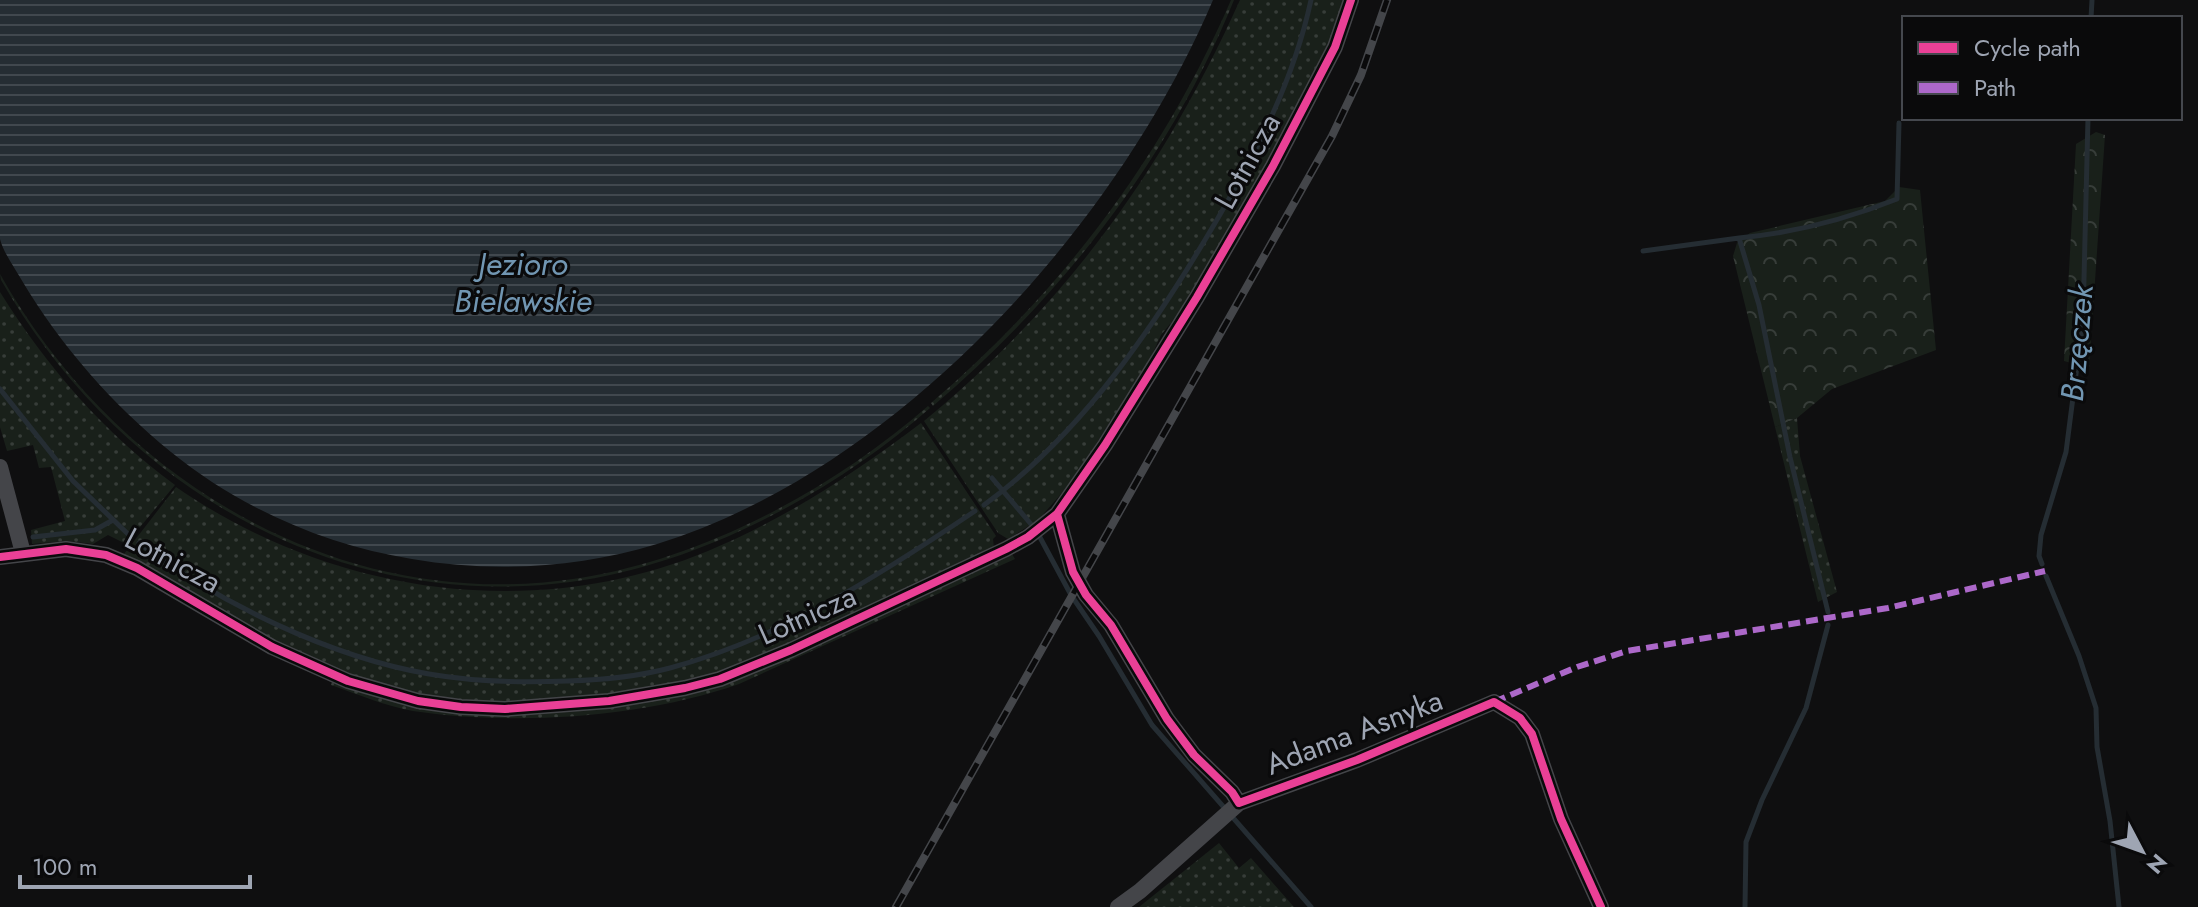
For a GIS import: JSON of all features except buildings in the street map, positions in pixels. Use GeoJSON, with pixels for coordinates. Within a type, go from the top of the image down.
{"type":"FeatureCollection","features":[{"type":"Feature","properties":{"kind":"street","name":"Lotnicza"},"geometry":{"type":"LineString","coordinates":[[0,557],[66,549],[87,550],[112,557],[133,566],[272,647],[337,677],[418,701],[505,709],[609,701],[720,679],[853,621],[1028,537],[1053,518],[1105,445],[1197,297],[1273,166],[1335,47],[1351,0]]}},
{"type":"Feature","properties":{"kind":"street"},"geometry":{"type":"LineString","coordinates":[[0,467],[23,553]]}},
{"type":"Feature","properties":{"kind":"street"},"geometry":{"type":"LineString","coordinates":[[1053,518],[1073,572],[1086,595],[1111,625],[1167,719],[1194,755],[1232,792],[1231,809]]}},
{"type":"Feature","properties":{"kind":"street","name":"Adama Asnyka"},"geometry":{"type":"LineString","coordinates":[[1118,907],[1231,809],[1494,702],[1516,714],[1532,734],[1561,819],[1601,907]]}},
{"type":"Feature","properties":{"kind":"green space"},"geometry":{"type":"Polygon","coordinates":[[[1231,0],[1234,0],[1208,58],[1178,115],[1108,221],[1025,318],[933,406],[931,403],[1023,315],[1104,219],[1174,114],[1231,0]]]}},
{"type":"Feature","properties":{"kind":"green space"},"geometry":{"type":"Polygon","coordinates":[[[1240,0],[1348,0],[1338,30],[1279,145],[1188,302],[1161,335],[1147,366],[1069,485],[1038,520],[1008,539],[998,533],[924,421],[976,376],[1023,329],[1107,230],[1178,121],[1240,0]]]}},
{"type":"Feature","properties":{"kind":"green space"},"geometry":{"type":"Polygon","coordinates":[[[2096,132],[2105,135],[2089,368],[2064,361],[2076,144],[2096,132]]]}},
{"type":"Feature","properties":{"kind":"green space"},"geometry":{"type":"Polygon","coordinates":[[[1899,187],[1920,190],[1936,350],[1832,389],[1797,418],[1775,427],[1733,256],[1737,243],[1750,233],[1885,201],[1899,187]]]}},
{"type":"Feature","properties":{"kind":"green space"},"geometry":{"type":"Polygon","coordinates":[[[0,274],[48,347],[105,413],[171,470],[243,517],[321,553],[404,575],[491,584],[580,578],[674,554],[720,537],[809,492],[851,465],[928,406],[930,408],[851,469],[808,496],[715,542],[667,560],[570,582],[482,586],[397,576],[316,553],[240,518],[169,472],[105,417],[49,352],[0,274]]]}},
{"type":"Feature","properties":{"kind":"green space"},"geometry":{"type":"Polygon","coordinates":[[[0,292],[37,346],[78,397],[124,443],[175,485],[126,544],[108,535],[93,544],[67,541],[32,544],[31,530],[65,521],[51,467],[39,468],[33,445],[7,451],[0,427],[0,292]]]}},
{"type":"Feature","properties":{"kind":"green space"},"geometry":{"type":"Polygon","coordinates":[[[1797,418],[1800,456],[1837,592],[1818,602],[1775,427],[1797,418]]]}},
{"type":"Feature","properties":{"kind":"green space"},"geometry":{"type":"Polygon","coordinates":[[[921,423],[996,536],[993,539],[994,548],[757,658],[698,679],[605,696],[491,702],[423,695],[372,683],[279,643],[124,554],[176,487],[236,523],[300,552],[366,574],[434,586],[503,591],[572,587],[641,574],[737,538],[819,494],[921,423]]]}},
{"type":"Feature","properties":{"kind":"green space"},"geometry":{"type":"Polygon","coordinates":[[[1012,554],[1015,559],[739,684],[662,705],[578,716],[452,716],[403,709],[331,685],[332,682],[420,707],[694,693],[1012,554]]]}},
{"type":"Feature","properties":{"kind":"green space"},"geometry":{"type":"Polygon","coordinates":[[[1219,843],[1239,868],[1251,858],[1294,907],[1139,907],[1219,843]]]}},
{"type":"Feature","properties":{"kind":"water","name":"Jezioro Bielawskie"},"geometry":{"type":"Polygon","coordinates":[[[0,0],[1213,0],[1171,85],[1119,170],[1058,252],[989,329],[913,399],[832,460],[746,509],[657,544],[627,552],[566,563],[505,567],[443,563],[379,553],[316,534],[255,507],[171,452],[128,414],[88,372],[36,304],[0,239],[0,0]]]}},
{"type":"Feature","properties":{"kind":"waterway"},"geometry":{"type":"LineString","coordinates":[[984,505],[1020,476],[1086,410],[1169,297],[1261,140],[1285,86],[1311,0]]}},
{"type":"Feature","properties":{"kind":"waterway","name":"Brzęczek"},"geometry":{"type":"LineString","coordinates":[[2091,16],[2092,0]]}},
{"type":"Feature","properties":{"kind":"waterway","name":"Brzęczek"},"geometry":{"type":"LineString","coordinates":[[2042,564],[2039,556],[2041,535],[2066,452],[2083,319],[2088,120]]}},
{"type":"Feature","properties":{"kind":"waterway"},"geometry":{"type":"LineString","coordinates":[[1739,238],[1820,224],[1897,199],[1899,123]]}},
{"type":"Feature","properties":{"kind":"waterway"},"geometry":{"type":"LineString","coordinates":[[1643,251],[1739,238],[1759,305],[1790,457],[1828,612]]}},
{"type":"Feature","properties":{"kind":"waterway"},"geometry":{"type":"LineString","coordinates":[[0,389],[73,481],[129,535]]}},
{"type":"Feature","properties":{"kind":"waterway"},"geometry":{"type":"LineString","coordinates":[[992,478],[1036,530],[1071,595],[1152,725],[1311,907]]}},
{"type":"Feature","properties":{"kind":"waterway"},"geometry":{"type":"LineString","coordinates":[[139,543],[240,606],[277,625],[353,655],[391,666],[464,679],[581,681],[619,678],[670,668],[752,640],[866,581],[975,511]]}},
{"type":"Feature","properties":{"kind":"waterway"},"geometry":{"type":"LineString","coordinates":[[33,537],[95,530],[113,520]]}},
{"type":"Feature","properties":{"kind":"waterway","name":"Brzęczek"},"geometry":{"type":"LineString","coordinates":[[2046,576],[2079,656],[2096,708],[2097,747],[2110,821],[2119,907]]}},
{"type":"Feature","properties":{"kind":"waterway"},"geometry":{"type":"LineString","coordinates":[[1745,907],[1746,842],[1762,800],[1806,708],[1828,625]]}},
{"type":"Feature","properties":{"kind":"railway"},"geometry":{"type":"LineString","coordinates":[[896,907],[1332,136],[1361,75],[1387,0]]}},
{"type":"Feature","properties":{"kind":"marked path"},"geometry":{"type":"LineString","coordinates":[[1494,702],[1577,667],[1627,651],[1888,608],[2045,571]]}},
{"type":"Feature","properties":{"kind":"cycle path"},"geometry":{"type":"LineString","coordinates":[[0,557],[66,549],[106,555],[137,568],[272,647],[348,681],[418,701],[461,707],[505,709],[609,701],[685,688],[720,679],[791,650],[1006,549],[1028,537],[1057,514],[1105,445],[1197,297],[1273,166],[1335,47],[1351,0]]}},
{"type":"Feature","properties":{"kind":"cycle path"},"geometry":{"type":"LineString","coordinates":[[1057,514],[1073,572],[1086,595],[1111,625],[1167,719],[1194,755],[1232,792],[1239,803],[1357,760],[1494,702],[1520,718],[1532,734],[1561,819],[1601,907]]}}]}
